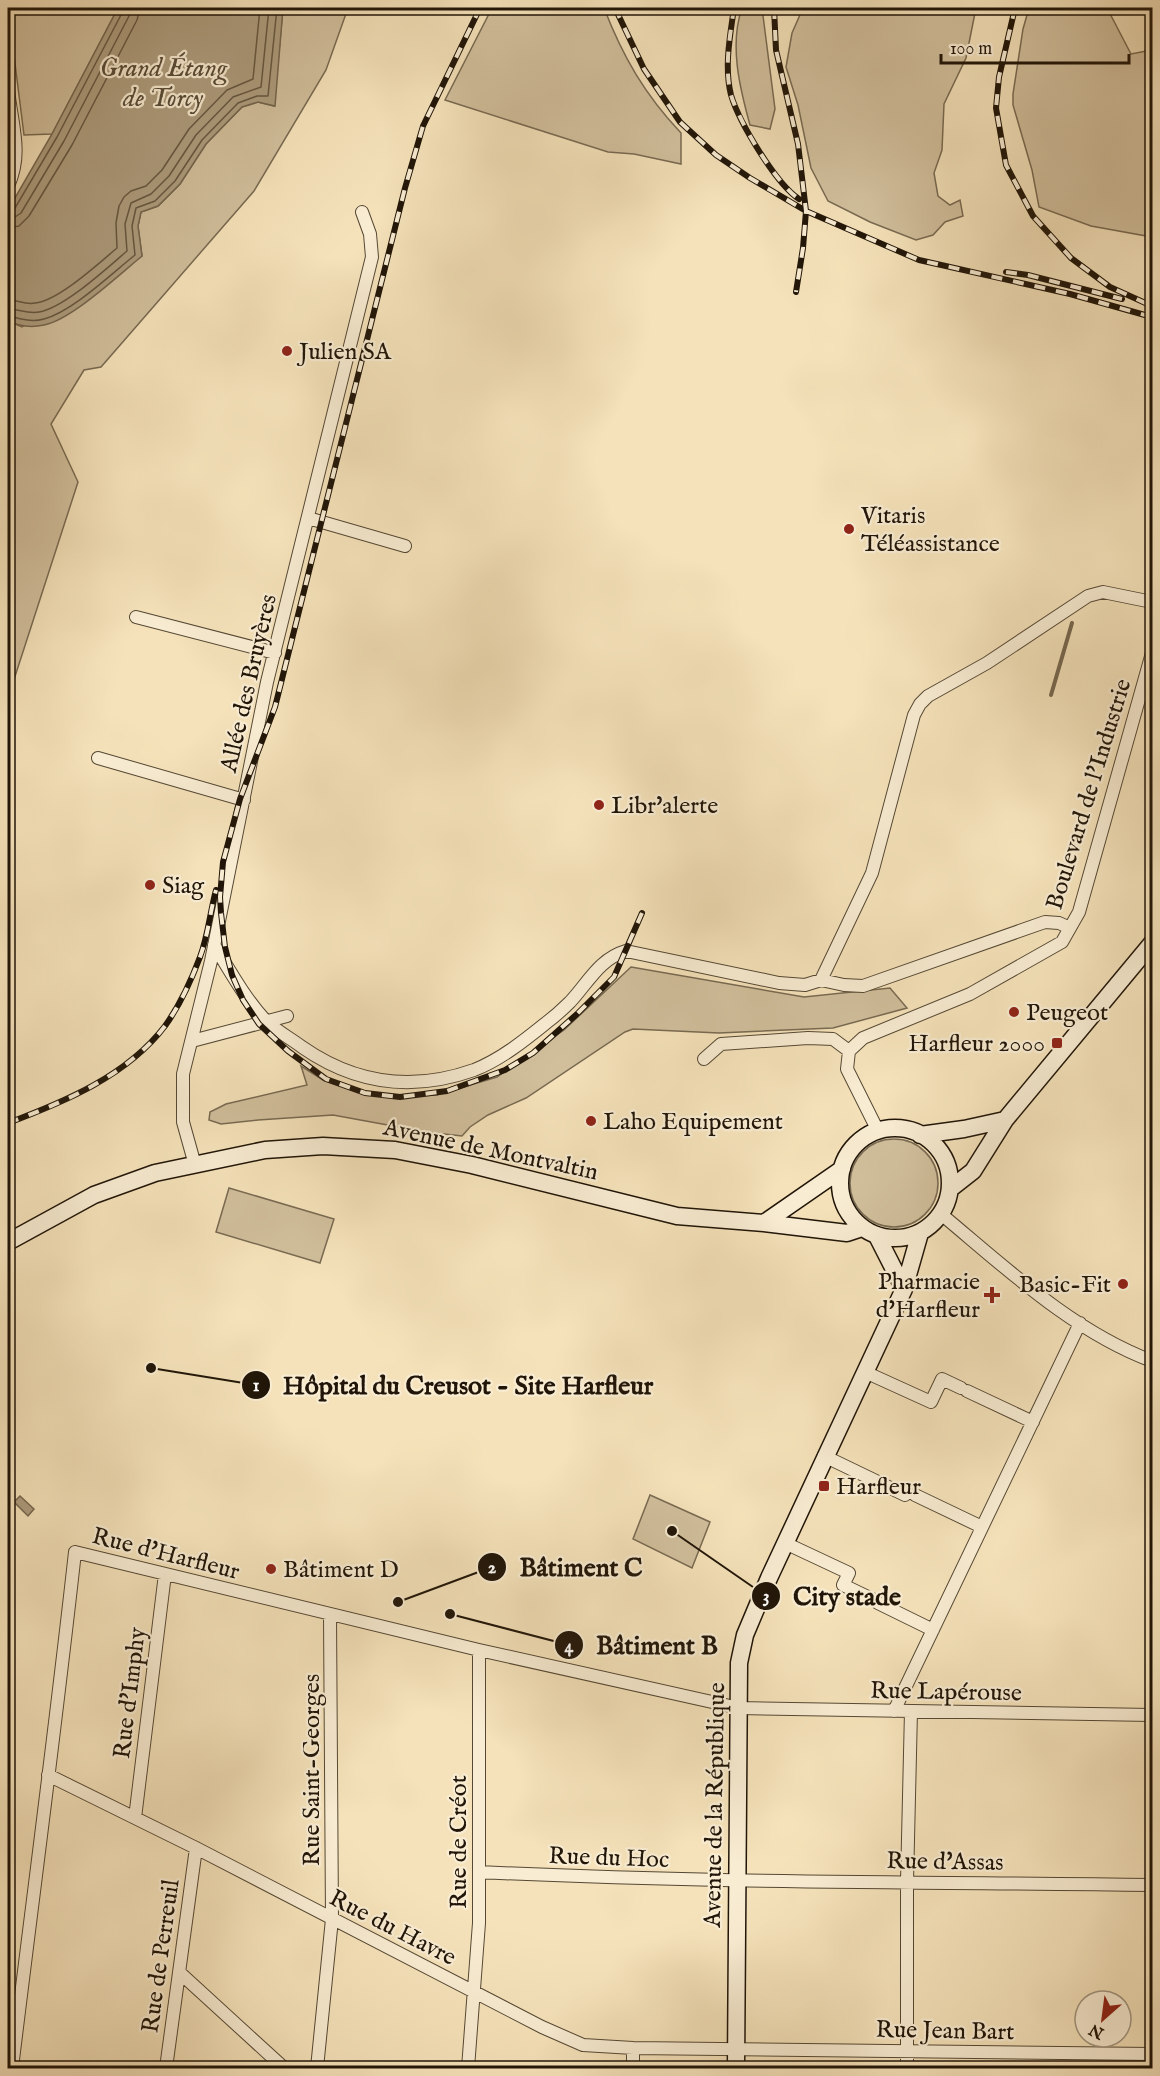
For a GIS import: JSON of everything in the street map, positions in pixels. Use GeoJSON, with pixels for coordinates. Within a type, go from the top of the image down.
{"type":"FeatureCollection","features":[{"type":"Feature","properties":{"kind":"street"},"geometry":{"type":"LineString","coordinates":[[8,90],[17,147],[16,166],[8,186]]}},
{"type":"Feature","properties":{"kind":"street","name":"Allée des Bruyères"},"geometry":{"type":"LineString","coordinates":[[195,1165],[183,1122],[183,1074],[214,945],[275,653],[372,257],[370,234],[362,212]]}},
{"type":"Feature","properties":{"kind":"street"},"geometry":{"type":"LineString","coordinates":[[308,518],[405,546]]}},
{"type":"Feature","properties":{"kind":"street"},"geometry":{"type":"LineString","coordinates":[[821,980],[872,873],[914,716],[920,704],[928,696],[987,663],[1088,596],[1103,592],[1152,602]]}},
{"type":"Feature","properties":{"kind":"street"},"geometry":{"type":"LineString","coordinates":[[136,617],[275,653]]}},
{"type":"Feature","properties":{"kind":"street","name":"Boulevard de l'Industrie"},"geometry":{"type":"LineString","coordinates":[[849,1051],[862,1038],[970,994],[1062,942],[1079,912],[1152,653]]}},
{"type":"Feature","properties":{"kind":"street"},"geometry":{"type":"LineString","coordinates":[[98,758],[244,800]]}},
{"type":"Feature","properties":{"kind":"street"},"geometry":{"type":"LineString","coordinates":[[214,945],[243,994],[267,1022],[318,1058],[350,1073],[412,1083],[475,1069],[504,1053],[548,1022],[570,1002],[606,961],[626,951],[779,983],[805,985],[821,980],[863,986],[1045,922],[1059,923],[1070,928]]}},
{"type":"Feature","properties":{"kind":"street"},"geometry":{"type":"LineString","coordinates":[[950,1189],[973,1171],[1005,1120],[1152,943]]}},
{"type":"Feature","properties":{"kind":"street"},"geometry":{"type":"LineString","coordinates":[[192,1041],[287,1016]]}},
{"type":"Feature","properties":{"kind":"street"},"geometry":{"type":"LineString","coordinates":[[704,1059],[721,1044],[808,1038],[832,1039],[849,1051],[847,1069],[878,1131]]}},
{"type":"Feature","properties":{"kind":"street"},"geometry":{"type":"LineString","coordinates":[[920,1134],[964,1130],[1005,1120]]}},
{"type":"Feature","properties":{"kind":"street"},"geometry":{"type":"LineString","coordinates":[[869,1232],[898,1238],[920,1233],[932,1225],[941,1214],[950,1189],[949,1173],[944,1157],[934,1144],[920,1134],[892,1128],[878,1131],[862,1139],[849,1152],[842,1169],[840,1185],[843,1201],[850,1216],[869,1232],[904,1289]]}},
{"type":"Feature","properties":{"kind":"street","name":"Avenue de Montvaltin"},"geometry":{"type":"LineString","coordinates":[[8,1242],[94,1195],[155,1173],[292,1146],[354,1146],[395,1150],[472,1165],[676,1216],[847,1233],[869,1232]]}},
{"type":"Feature","properties":{"kind":"street"},"geometry":{"type":"LineString","coordinates":[[764,1223],[842,1169]]}},
{"type":"Feature","properties":{"kind":"street"},"geometry":{"type":"LineString","coordinates":[[941,1214],[1006,1269],[1097,1335],[1152,1361]]}},
{"type":"Feature","properties":{"kind":"street","name":"Avenue de la République"},"geometry":{"type":"LineString","coordinates":[[736,2068],[738,1708],[739,1663],[745,1635],[824,1456],[904,1289],[920,1233]]}},
{"type":"Feature","properties":{"kind":"street"},"geometry":{"type":"LineString","coordinates":[[894,1711],[1080,1323]]}},
{"type":"Feature","properties":{"kind":"street"},"geometry":{"type":"LineString","coordinates":[[865,1372],[931,1402],[942,1379],[1033,1422]]}},
{"type":"Feature","properties":{"kind":"street"},"geometry":{"type":"LineString","coordinates":[[824,1456],[982,1527]]}},
{"type":"Feature","properties":{"kind":"street"},"geometry":{"type":"LineString","coordinates":[[785,1543],[849,1573],[843,1585],[933,1630]]}},
{"type":"Feature","properties":{"kind":"street","name":"Rue d'Harfleur"},"geometry":{"type":"LineString","coordinates":[[48,1775],[75,1552],[330,1615],[738,1708]]}},
{"type":"Feature","properties":{"kind":"street","name":"Rue d'Imphy"},"geometry":{"type":"LineString","coordinates":[[135,1818],[165,1574]]}},
{"type":"Feature","properties":{"kind":"street","name":"Rue Saint-Georges"},"geometry":{"type":"LineString","coordinates":[[317,2068],[332,1919],[330,1615]]}},
{"type":"Feature","properties":{"kind":"street","name":"Rue de Créot"},"geometry":{"type":"LineString","coordinates":[[468,2068],[479,1923],[479,1650]]}},
{"type":"Feature","properties":{"kind":"street","name":"Rue Lapérouse"},"geometry":{"type":"LineString","coordinates":[[738,1708],[1152,1715]]}},
{"type":"Feature","properties":{"kind":"street"},"geometry":{"type":"LineString","coordinates":[[907,2068],[907,1882],[911,1711]]}},
{"type":"Feature","properties":{"kind":"street"},"geometry":{"type":"LineString","coordinates":[[12,2068],[48,1775]]}},
{"type":"Feature","properties":{"kind":"street","name":"Rue du Havre"},"geometry":{"type":"LineString","coordinates":[[48,1775],[196,1848],[475,1993],[583,2045],[633,2048],[736,2048]]}},
{"type":"Feature","properties":{"kind":"street","name":"Rue de Perreuil"},"geometry":{"type":"LineString","coordinates":[[166,2068],[196,1848]]}},
{"type":"Feature","properties":{"kind":"street","name":"Rue du Hoc"},"geometry":{"type":"LineString","coordinates":[[479,1872],[737,1882]]}},
{"type":"Feature","properties":{"kind":"street","name":"Rue d'Assas"},"geometry":{"type":"LineString","coordinates":[[737,1882],[1152,1884]]}},
{"type":"Feature","properties":{"kind":"street"},"geometry":{"type":"LineString","coordinates":[[178,1972],[284,2068]]}},
{"type":"Feature","properties":{"kind":"street"},"geometry":{"type":"LineString","coordinates":[[633,2048],[633,2068]]}},
{"type":"Feature","properties":{"kind":"street","name":"Rue Jean Bart"},"geometry":{"type":"LineString","coordinates":[[736,2048],[1152,2054]]}},
{"type":"Feature","properties":{"kind":"shaded area"},"geometry":{"type":"Polygon","coordinates":[[[8,8],[118,8],[52,134],[24,135],[8,8]]]}},
{"type":"Feature","properties":{"kind":"shaded area"},"geometry":{"type":"Polygon","coordinates":[[[283,8],[348,8],[326,70],[254,191],[101,367],[84,370],[51,424],[78,482],[8,698],[8,321],[22,327],[142,256],[138,226],[141,212],[158,206],[180,184],[206,144],[242,107],[258,102],[274,106],[283,8]]]}},
{"type":"Feature","properties":{"kind":"shaded area"},"geometry":{"type":"Polygon","coordinates":[[[492,8],[604,8],[636,75],[656,104],[681,133],[681,164],[634,154],[608,152],[445,100],[492,8]]]}},
{"type":"Feature","properties":{"kind":"shaded area"},"geometry":{"type":"Polygon","coordinates":[[[742,8],[762,8],[775,109],[770,129],[750,125],[743,97],[736,52],[738,22],[742,8]]]}},
{"type":"Feature","properties":{"kind":"shaded area"},"geometry":{"type":"Polygon","coordinates":[[[803,8],[849,10],[852,8],[976,8],[966,58],[944,104],[942,150],[934,173],[938,196],[950,205],[960,200],[963,216],[945,222],[933,235],[916,240],[870,222],[828,201],[811,168],[798,105],[786,67],[792,33],[803,8]]]}},
{"type":"Feature","properties":{"kind":"shaded area"},"geometry":{"type":"Polygon","coordinates":[[[1029,8],[1107,8],[1131,54],[1152,50],[1152,237],[1091,226],[1039,207],[1032,170],[1013,105],[1023,29],[1029,8]]]}},
{"type":"Feature","properties":{"kind":"shaded area"},"geometry":{"type":"Polygon","coordinates":[[[631,967],[804,997],[890,988],[907,1008],[833,1028],[719,1033],[633,1029],[625,1032],[526,1098],[488,1115],[470,1127],[462,1136],[426,1132],[333,1115],[221,1124],[209,1120],[210,1112],[226,1104],[307,1085],[301,1066],[323,1080],[366,1095],[437,1095],[497,1077],[564,1030],[631,967]]]}},
{"type":"Feature","properties":{"kind":"shaded area"},"geometry":{"type":"Polygon","coordinates":[[[894,1139],[911,1143],[925,1152],[934,1166],[938,1183],[934,1200],[925,1214],[911,1223],[894,1227],[877,1223],[863,1214],[854,1200],[850,1183],[854,1166],[863,1152],[877,1143],[894,1139]]]}},
{"type":"Feature","properties":{"kind":"shaded area"},"geometry":{"type":"Polygon","coordinates":[[[229,1188],[334,1219],[320,1263],[216,1232],[229,1188]]]}},
{"type":"Feature","properties":{"kind":"shaded area"},"geometry":{"type":"Polygon","coordinates":[[[650,1495],[710,1522],[692,1568],[633,1539],[650,1495]]]}},
{"type":"Feature","properties":{"kind":"water","name":"Grand Étang de Torcy"},"geometry":{"type":"Polygon","coordinates":[[[118,8],[283,8],[275,106],[258,102],[242,107],[206,144],[180,184],[158,206],[141,212],[138,226],[142,256],[94,296],[67,315],[44,325],[25,326],[8,321],[8,210],[52,134],[118,8]]]}},
{"type":"Feature","properties":{"kind":"water"},"geometry":{"type":"Polygon","coordinates":[[[20,1496],[34,1509],[28,1516],[14,1502],[20,1496]]]}},
{"type":"Feature","properties":{"kind":"waterway"},"geometry":{"type":"LineString","coordinates":[[1051,695],[1072,623]]}},
{"type":"Feature","properties":{"kind":"railway"},"geometry":{"type":"LineString","coordinates":[[480,8],[423,126],[405,188],[275,707],[240,799],[223,862],[220,897],[225,947],[232,975],[243,1000],[259,1024],[288,1051],[326,1079],[365,1093],[400,1097],[447,1091],[505,1070],[533,1053],[614,977],[642,913]]}},
{"type":"Feature","properties":{"kind":"railway"},"geometry":{"type":"LineString","coordinates":[[615,8],[644,69],[680,122],[716,155],[806,211],[919,260],[1070,294],[1152,317]]}},
{"type":"Feature","properties":{"kind":"railway"},"geometry":{"type":"LineString","coordinates":[[734,8],[728,63],[729,84],[735,107],[769,167],[799,199]]}},
{"type":"Feature","properties":{"kind":"railway"},"geometry":{"type":"LineString","coordinates":[[774,8],[776,50],[798,144],[806,211],[796,292]]}},
{"type":"Feature","properties":{"kind":"railway"},"geometry":{"type":"LineString","coordinates":[[1015,8],[999,77],[996,108],[1006,165],[1033,216],[1071,258],[1110,287],[1152,306]]}},
{"type":"Feature","properties":{"kind":"railway"},"geometry":{"type":"LineString","coordinates":[[1006,272],[1028,275],[1122,299]]}},
{"type":"Feature","properties":{"kind":"railway"},"geometry":{"type":"LineString","coordinates":[[8,1123],[51,1106],[93,1085],[113,1073],[150,1044],[170,1018],[193,975],[205,941],[216,890]]}},
{"type":"Feature","properties":{"kind":"place","name":"Julien SA"},"geometry":{"type":"Point","coordinates":[287,351]}},
{"type":"Feature","properties":{"kind":"place","name":"Vitaris Téléassistance"},"geometry":{"type":"Point","coordinates":[849,529]}},
{"type":"Feature","properties":{"kind":"place","name":"Libr'alerte"},"geometry":{"type":"Point","coordinates":[599,805]}},
{"type":"Feature","properties":{"kind":"place","name":"Siag"},"geometry":{"type":"Point","coordinates":[150,885]}},
{"type":"Feature","properties":{"kind":"place","name":"Peugeot"},"geometry":{"type":"Point","coordinates":[1014,1012]}},
{"type":"Feature","properties":{"kind":"place","name":"Harfleur 2000"},"geometry":{"type":"Point","coordinates":[1057,1043]}},
{"type":"Feature","properties":{"kind":"place","name":"Laho Equipement"},"geometry":{"type":"Point","coordinates":[591,1121]}},
{"type":"Feature","properties":{"kind":"place","name":"Basic-Fit"},"geometry":{"type":"Point","coordinates":[1123,1284]}},
{"type":"Feature","properties":{"kind":"place","name":"Pharmacie d'Harfleur"},"geometry":{"type":"Point","coordinates":[992,1295]}},
{"type":"Feature","properties":{"kind":"place","name":"Hôpital du Creusot - Site Harfleur"},"geometry":{"type":"Point","coordinates":[151,1368]}},
{"type":"Feature","properties":{"kind":"place","name":"Harfleur"},"geometry":{"type":"Point","coordinates":[824,1486]}},
{"type":"Feature","properties":{"kind":"place","name":"City stade"},"geometry":{"type":"Point","coordinates":[672,1531]}},
{"type":"Feature","properties":{"kind":"place","name":"Bâtiment D"},"geometry":{"type":"Point","coordinates":[271,1569]}},
{"type":"Feature","properties":{"kind":"place","name":"Bâtiment C"},"geometry":{"type":"Point","coordinates":[398,1602]}},
{"type":"Feature","properties":{"kind":"place","name":"Bâtiment B"},"geometry":{"type":"Point","coordinates":[450,1614]}}]}
